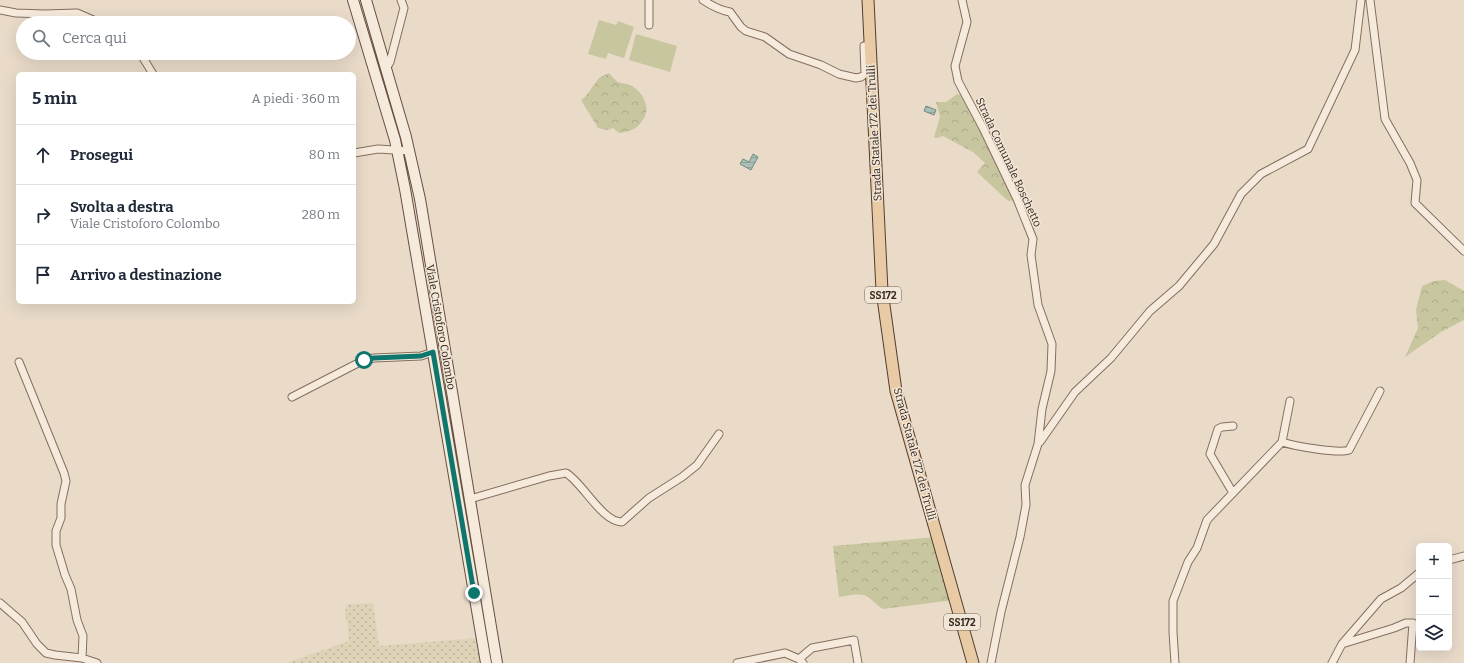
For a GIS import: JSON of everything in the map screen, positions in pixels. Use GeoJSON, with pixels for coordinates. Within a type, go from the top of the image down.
{"type":"FeatureCollection","features":[{"type":"Feature","properties":{"kind":"main road","name":"Viale Cristoforo Colombo"},"geometry":{"type":"LineString","coordinates":[[353,0],[398,151],[486,663]]}},
{"type":"Feature","properties":{"kind":"main road","name":"Viale Cristoforo Colombo"},"geometry":{"type":"LineString","coordinates":[[366,0],[410,151],[420,199],[497,663]]}},
{"type":"Feature","properties":{"kind":"main road","name":"Strada Statale 172 dei Trulli"},"geometry":{"type":"LineString","coordinates":[[868,0],[882,291],[896,391],[974,663]]}},
{"type":"Feature","properties":{"kind":"street"},"geometry":{"type":"LineString","coordinates":[[386,69],[390,62],[404,8],[401,0]]}},
{"type":"Feature","properties":{"kind":"street"},"geometry":{"type":"LineString","coordinates":[[649,0],[649,25]]}},
{"type":"Feature","properties":{"kind":"street"},"geometry":{"type":"LineString","coordinates":[[703,0],[712,6],[730,12],[741,27],[746,31],[765,37],[789,54],[821,65],[839,74],[856,78],[865,74],[864,46],[870,45]]}},
{"type":"Feature","properties":{"kind":"street","name":"Strada Comunale Boschetto"},"geometry":{"type":"LineString","coordinates":[[962,0],[967,22],[955,66],[958,81],[990,142],[1017,199],[1033,238],[1031,255],[1038,304],[1052,344],[1051,371],[1042,409],[1038,444],[1025,485],[1026,505],[1020,537],[1001,612],[991,663]]}},
{"type":"Feature","properties":{"kind":"street"},"geometry":{"type":"LineString","coordinates":[[1038,444],[1075,392],[1111,358],[1150,311],[1179,286],[1214,244],[1241,194],[1261,174],[1308,149],[1355,50],[1361,0]]}},
{"type":"Feature","properties":{"kind":"street"},"geometry":{"type":"LineString","coordinates":[[1370,0],[1385,119],[1410,163],[1417,180],[1415,203],[1464,251]]}},
{"type":"Feature","properties":{"kind":"street"},"geometry":{"type":"LineString","coordinates":[[0,10],[16,13],[76,13],[83,16]]}},
{"type":"Feature","properties":{"kind":"street"},"geometry":{"type":"LineString","coordinates":[[144,60],[152,72]]}},
{"type":"Feature","properties":{"kind":"street"},"geometry":{"type":"LineString","coordinates":[[356,153],[378,150],[410,151]]}},
{"type":"Feature","properties":{"kind":"street"},"geometry":{"type":"LineString","coordinates":[[292,397],[364,360],[374,358],[421,356],[433,352]]}},
{"type":"Feature","properties":{"kind":"street"},"geometry":{"type":"LineString","coordinates":[[19,362],[64,473],[66,482],[61,504],[61,518],[56,531],[56,545],[71,589],[83,636],[82,658]]}},
{"type":"Feature","properties":{"kind":"street"},"geometry":{"type":"LineString","coordinates":[[1282,442],[1327,450],[1344,452],[1349,450],[1380,391]]}},
{"type":"Feature","properties":{"kind":"street"},"geometry":{"type":"LineString","coordinates":[[1175,663],[1173,601],[1188,562],[1197,548],[1207,520],[1282,442],[1290,401]]}},
{"type":"Feature","properties":{"kind":"street"},"geometry":{"type":"LineString","coordinates":[[1233,426],[1218,429],[1210,454],[1233,493]]}},
{"type":"Feature","properties":{"kind":"street"},"geometry":{"type":"LineString","coordinates":[[470,499],[549,476],[566,473],[576,480],[599,508],[617,522],[622,522],[649,498],[682,477],[697,465],[719,434]]}},
{"type":"Feature","properties":{"kind":"street"},"geometry":{"type":"LineString","coordinates":[[467,551],[478,549]]}},
{"type":"Feature","properties":{"kind":"street"},"geometry":{"type":"LineString","coordinates":[[1452,559],[1464,556]]}},
{"type":"Feature","properties":{"kind":"street"},"geometry":{"type":"LineString","coordinates":[[1332,663],[1342,644],[1382,599],[1400,588],[1416,575]]}},
{"type":"Feature","properties":{"kind":"street"},"geometry":{"type":"LineString","coordinates":[[0,603],[22,622],[37,644],[46,653],[82,658],[97,663]]}},
{"type":"Feature","properties":{"kind":"street"},"geometry":{"type":"LineString","coordinates":[[1342,644],[1406,623],[1413,623],[1410,663]]}},
{"type":"Feature","properties":{"kind":"street"},"geometry":{"type":"LineString","coordinates":[[740,663],[785,654],[801,661],[812,648],[854,640],[858,663]]}},
{"type":"Feature","properties":{"kind":"shaded area"},"geometry":{"type":"Polygon","coordinates":[[[926,106],[936,110],[934,115],[924,111],[926,106]]]}},
{"type":"Feature","properties":{"kind":"shaded area"},"geometry":{"type":"Polygon","coordinates":[[[753,154],[758,157],[751,170],[740,164],[743,159],[749,162],[753,154]]]}},
{"type":"Feature","properties":{"kind":"shaded area"},"geometry":{"type":"Polygon","coordinates":[[[373,603],[379,646],[477,638],[481,663],[286,663],[349,641],[345,614],[346,607],[348,604],[373,603]]]}},
{"type":"Feature","properties":{"kind":"green space"},"geometry":{"type":"Polygon","coordinates":[[[599,20],[616,25],[618,21],[634,27],[624,58],[608,53],[606,59],[588,54],[599,20]]]}},
{"type":"Feature","properties":{"kind":"green space"},"geometry":{"type":"Polygon","coordinates":[[[636,34],[677,46],[670,72],[629,60],[636,34]]]}},
{"type":"Feature","properties":{"kind":"green space"},"geometry":{"type":"Polygon","coordinates":[[[609,73],[618,82],[628,84],[638,91],[642,95],[646,104],[646,113],[644,118],[639,125],[630,131],[619,133],[613,128],[608,130],[598,128],[581,100],[599,78],[609,73]]]}},
{"type":"Feature","properties":{"kind":"green space"},"geometry":{"type":"Polygon","coordinates":[[[957,94],[962,95],[1015,200],[1008,201],[977,172],[985,163],[973,152],[943,136],[937,138],[934,137],[940,117],[936,102],[946,102],[957,94]]]}},
{"type":"Feature","properties":{"kind":"green space"},"geometry":{"type":"Polygon","coordinates":[[[1445,280],[1464,291],[1464,320],[1441,332],[1405,357],[1418,328],[1416,310],[1422,286],[1434,281],[1445,280]]]}},
{"type":"Feature","properties":{"kind":"green space"},"geometry":{"type":"Polygon","coordinates":[[[936,537],[954,600],[883,609],[862,595],[839,597],[833,546],[936,537]]]}},
{"type":"Feature","properties":{"kind":"route"},"geometry":{"type":"LineString","coordinates":[[364,360],[374,358],[421,356],[433,352],[474,593]]}}]}
